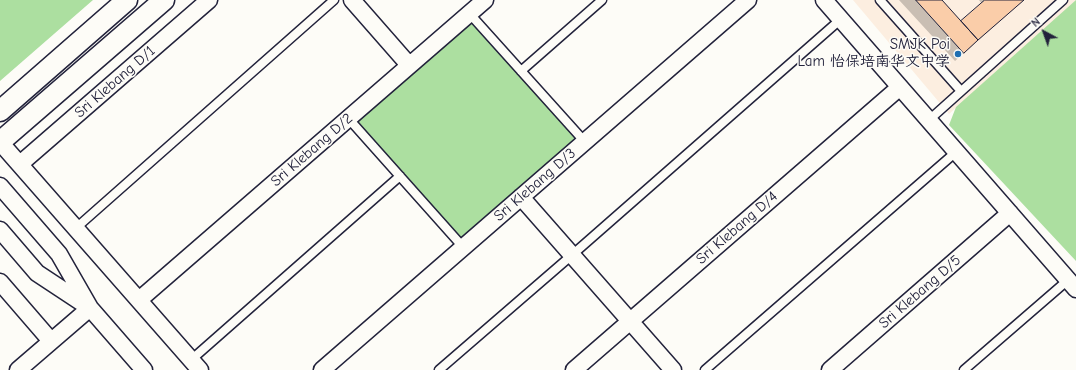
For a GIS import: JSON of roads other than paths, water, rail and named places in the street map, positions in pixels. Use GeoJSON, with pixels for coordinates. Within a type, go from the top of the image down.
{"type":"FeatureCollection","features":[{"type":"Feature","properties":{"kind":"street"},"geometry":{"type":"LineString","coordinates":[[0,111],[127,0]]}},
{"type":"Feature","properties":{"kind":"street"},"geometry":{"type":"LineString","coordinates":[[164,0],[0,142],[196,365]]}},
{"type":"Feature","properties":{"kind":"street","name":"Sri Klebang D/1"},"geometry":{"type":"LineString","coordinates":[[20,164],[209,0]]}},
{"type":"Feature","properties":{"kind":"street"},"geometry":{"type":"LineString","coordinates":[[352,0],[409,66]]}},
{"type":"Feature","properties":{"kind":"street","name":"Sri Klebang D/2"},"geometry":{"type":"LineString","coordinates":[[139,300],[485,0]]}},
{"type":"Feature","properties":{"kind":"street","name":"Sri Klebang D/3"},"geometry":{"type":"LineString","coordinates":[[322,370],[748,0]]}},
{"type":"Feature","properties":{"kind":"street"},"geometry":{"type":"LineString","coordinates":[[824,0],[1072,284]]}},
{"type":"Feature","properties":{"kind":"street","name":"Sri Klebang D/4"},"geometry":{"type":"LineString","coordinates":[[574,370],[900,87]]}},
{"type":"Feature","properties":{"kind":"street"},"geometry":{"type":"LineString","coordinates":[[0,186],[59,254],[90,308],[138,368]]}},
{"type":"Feature","properties":{"kind":"street"},"geometry":{"type":"LineString","coordinates":[[521,197],[673,370]]}},
{"type":"Feature","properties":{"kind":"street","name":"Sri Klebang D/5"},"geometry":{"type":"LineString","coordinates":[[830,370],[1010,213]]}},
{"type":"Feature","properties":{"kind":"street"},"geometry":{"type":"LineString","coordinates":[[0,230],[37,273],[90,308]]}},
{"type":"Feature","properties":{"kind":"street"},"geometry":{"type":"LineString","coordinates":[[0,282],[51,341]]}},
{"type":"Feature","properties":{"kind":"street"},"geometry":{"type":"LineString","coordinates":[[18,370],[90,308]]}},
{"type":"Feature","properties":{"kind":"lane"},"geometry":{"type":"LineString","coordinates":[[76,228],[334,0]]}},
{"type":"Feature","properties":{"kind":"lane"},"geometry":{"type":"LineString","coordinates":[[521,71],[602,0]]}},
{"type":"Feature","properties":{"kind":"lane"},"geometry":{"type":"LineString","coordinates":[[880,0],[961,91]]}},
{"type":"Feature","properties":{"kind":"lane"},"geometry":{"type":"LineString","coordinates":[[929,120],[1064,0]]}},
{"type":"Feature","properties":{"kind":"lane"},"geometry":{"type":"LineString","coordinates":[[469,14],[585,142]]}},
{"type":"Feature","properties":{"kind":"lane"},"geometry":{"type":"LineString","coordinates":[[439,370],[841,19]]}},
{"type":"Feature","properties":{"kind":"lane"},"geometry":{"type":"LineString","coordinates":[[348,118],[463,247]]}},
{"type":"Feature","properties":{"kind":"lane"},"geometry":{"type":"LineString","coordinates":[[705,370],[956,152]]}},
{"type":"Feature","properties":{"kind":"lane"},"geometry":{"type":"LineString","coordinates":[[196,365],[400,176]]}},
{"type":"Feature","properties":{"kind":"lane"},"geometry":{"type":"LineString","coordinates":[[964,370],[1072,284]]}},
{"type":"Feature","properties":{"kind":"place","name":"SMJK Poi Lam 怡保培南华文中学"},"geometry":{"type":"Point","coordinates":[958,54]}}]}
